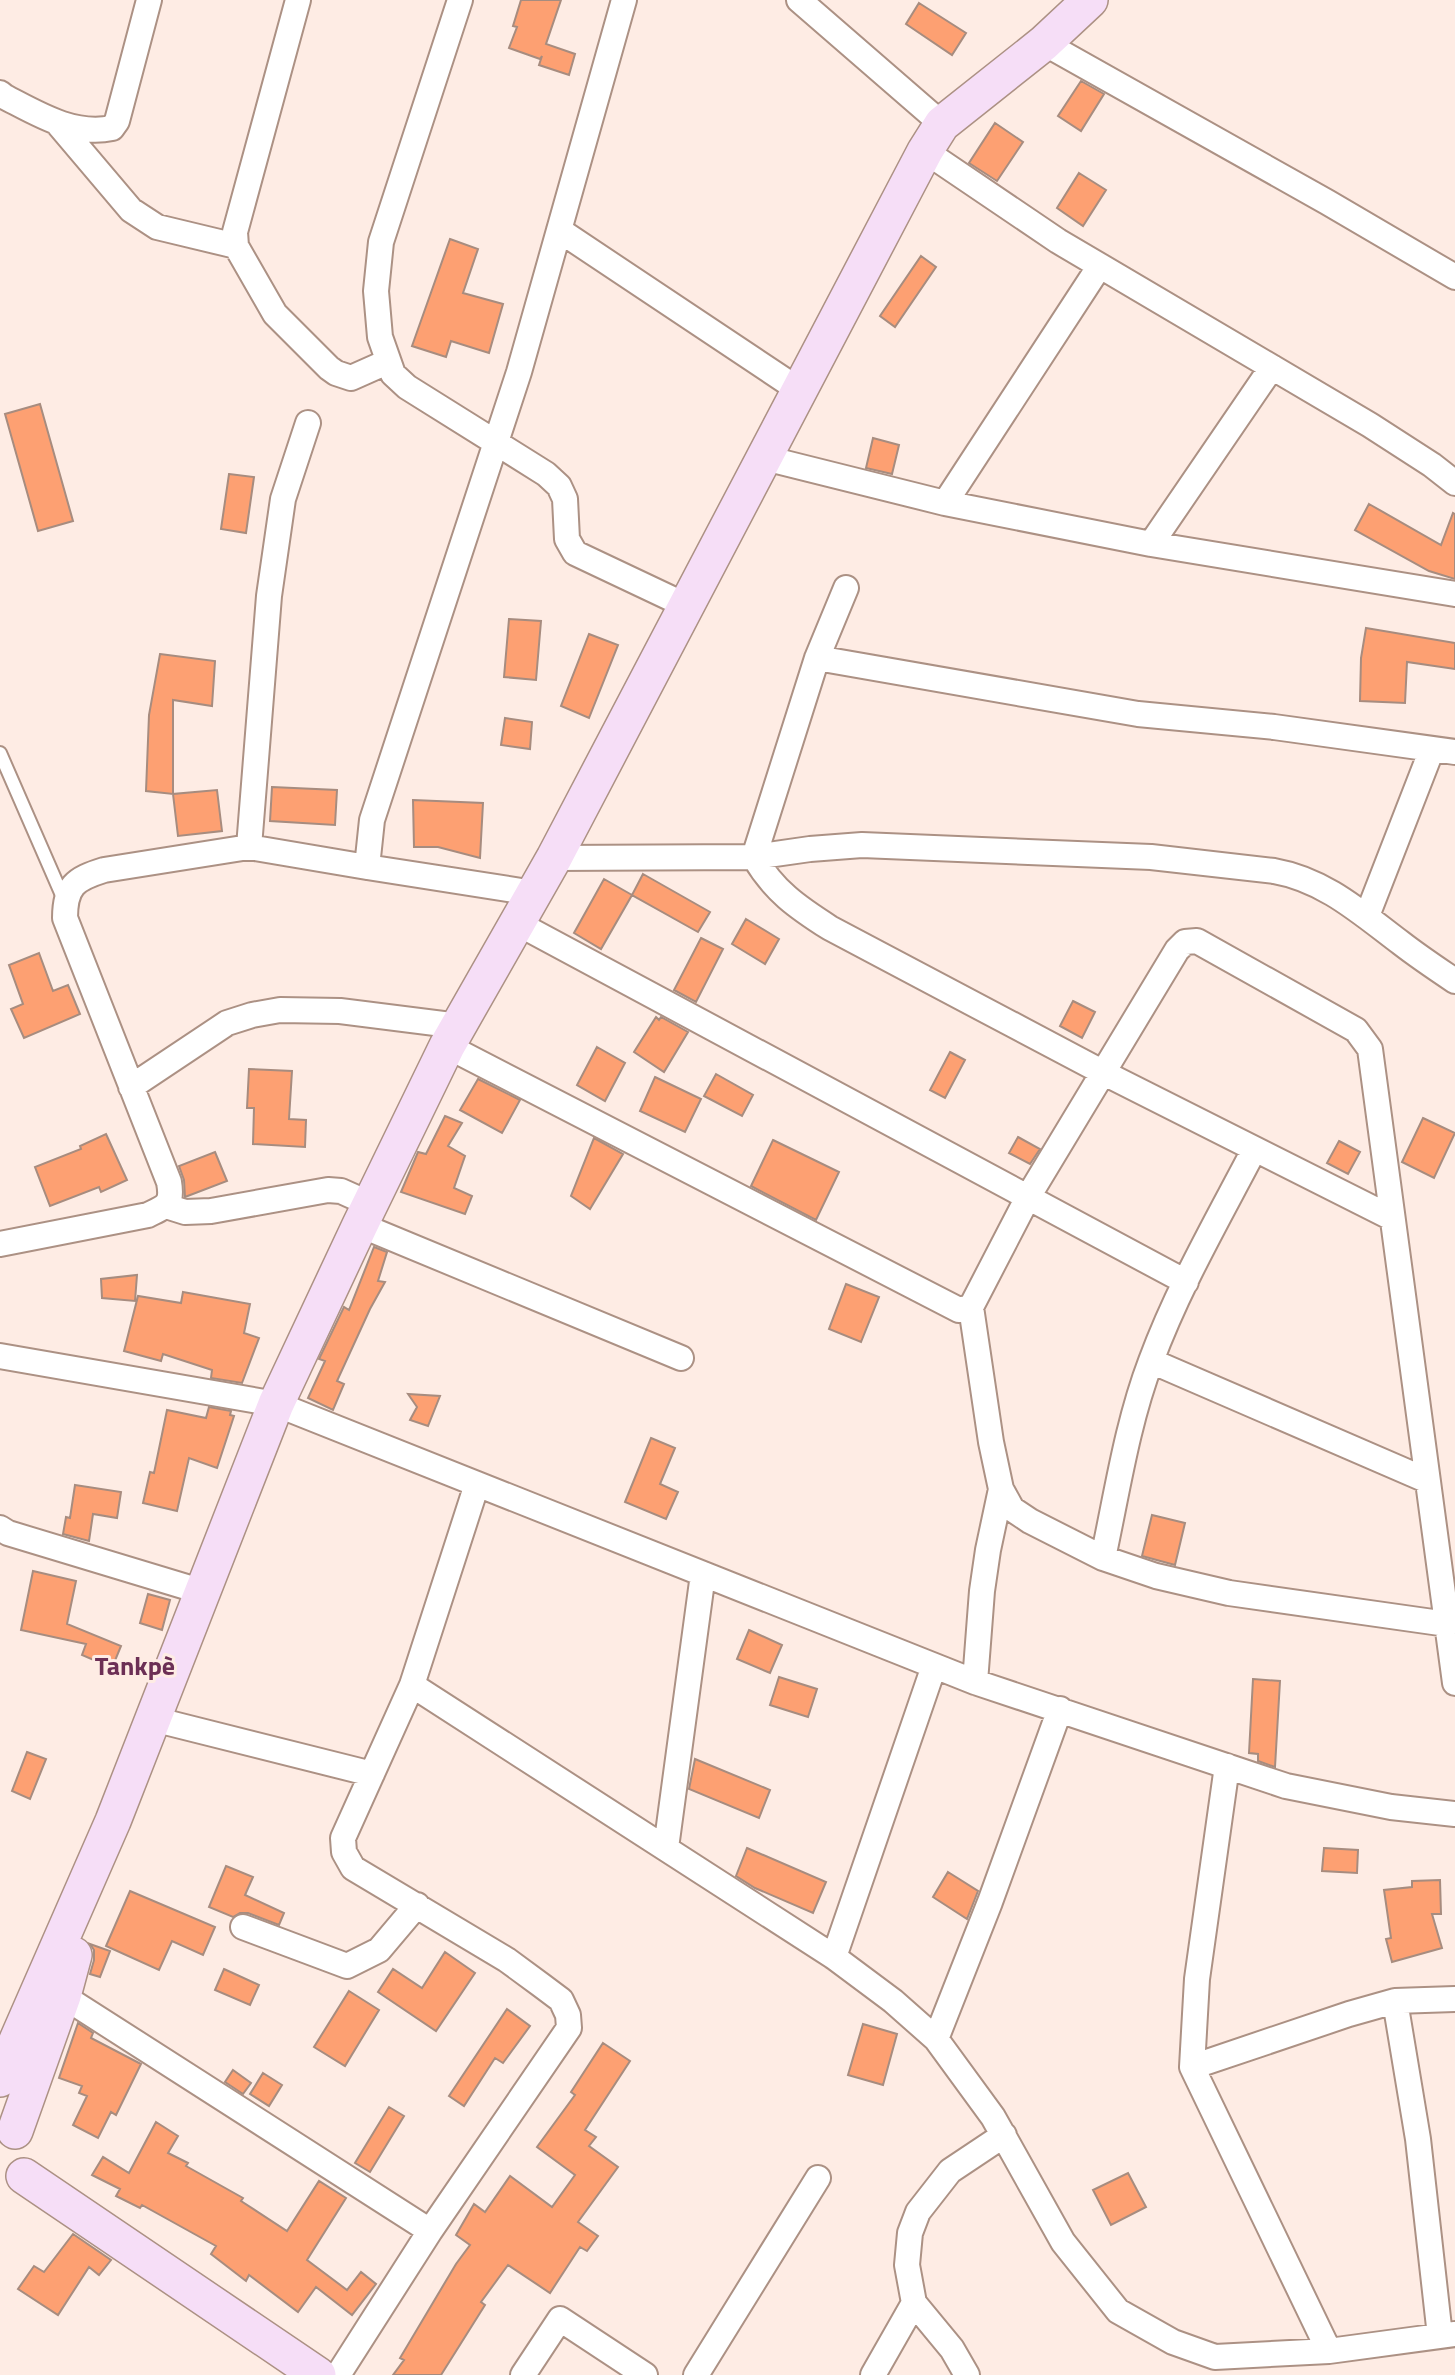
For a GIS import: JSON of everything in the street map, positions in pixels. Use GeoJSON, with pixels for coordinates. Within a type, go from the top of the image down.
{"type":"FeatureCollection","features":[{"type":"Feature","properties":{"kind":"street"},"geometry":{"type":"LineString","coordinates":[[0,93],[59,125],[99,131],[112,128],[117,121],[149,0]]}},
{"type":"Feature","properties":{"kind":"street"},"geometry":{"type":"LineString","coordinates":[[298,0],[236,233],[236,246],[275,314],[336,373],[351,378],[387,362]]}},
{"type":"Feature","properties":{"kind":"street"},"geometry":{"type":"LineString","coordinates":[[460,0],[381,242],[376,290],[380,337],[387,362],[393,374],[407,387],[546,474],[559,486],[565,499],[567,539],[575,554],[687,606]]}},
{"type":"Feature","properties":{"kind":"street"},"geometry":{"type":"LineString","coordinates":[[366,867],[372,820],[519,372],[624,0]]}},
{"type":"Feature","properties":{"kind":"street"},"geometry":{"type":"LineString","coordinates":[[799,0],[934,137],[1100,267],[1370,425],[1455,483]]}},
{"type":"Feature","properties":{"kind":"street"},"geometry":{"type":"LineString","coordinates":[[0,2079],[113,1821],[276,1404],[453,1036],[554,858],[934,137],[1090,0]]}},
{"type":"Feature","properties":{"kind":"street"},"geometry":{"type":"LineString","coordinates":[[1044,43],[1327,201],[1455,277]]}},
{"type":"Feature","properties":{"kind":"street"},"geometry":{"type":"LineString","coordinates":[[59,125],[131,210],[157,227],[236,246]]}},
{"type":"Feature","properties":{"kind":"street"},"geometry":{"type":"LineString","coordinates":[[559,230],[799,390]]}},
{"type":"Feature","properties":{"kind":"street"},"geometry":{"type":"LineString","coordinates":[[945,503],[1100,267]]}},
{"type":"Feature","properties":{"kind":"street"},"geometry":{"type":"LineString","coordinates":[[1151,544],[1272,367]]}},
{"type":"Feature","properties":{"kind":"street"},"geometry":{"type":"LineString","coordinates":[[250,848],[269,596],[283,499],[308,423]]}},
{"type":"Feature","properties":{"kind":"street"},"geometry":{"type":"LineString","coordinates":[[765,458],[945,503],[1151,544],[1455,594]]}},
{"type":"Feature","properties":{"kind":"street"},"geometry":{"type":"LineString","coordinates":[[846,588],[817,658],[754,857],[767,879],[794,905],[830,928],[1104,1073],[1391,1218]]}},
{"type":"Feature","properties":{"kind":"street"},"geometry":{"type":"LineString","coordinates":[[817,658],[1138,714],[1274,727],[1444,750],[1367,916]]}},
{"type":"Feature","properties":{"kind":"street"},"geometry":{"type":"LineString","coordinates":[[554,858],[754,857],[862,845],[1151,857],[1293,875],[1315,883],[1367,916],[1400,943],[1455,981]]}},
{"type":"Feature","properties":{"kind":"street"},"geometry":{"type":"LineString","coordinates":[[0,1244],[148,1215],[166,1206],[171,1196],[169,1182],[65,918],[65,902],[71,887],[83,876],[94,873],[164,859],[250,848],[366,867],[526,908],[1028,1197],[1186,1282]]}},
{"type":"Feature","properties":{"kind":"street"},"geometry":{"type":"LineString","coordinates":[[1447,1624],[1229,1593],[1156,1576],[1103,1558],[1030,1521],[1012,1509],[1001,1489],[991,1442],[971,1307],[1028,1197],[1177,950],[1185,942],[1197,942],[1356,1030],[1370,1049],[1455,1683]]}},
{"type":"Feature","properties":{"kind":"street"},"geometry":{"type":"LineString","coordinates":[[131,1087],[227,1023],[280,1010],[340,1010],[453,1036],[959,1310],[971,1307]]}},
{"type":"Feature","properties":{"kind":"street"},"geometry":{"type":"LineString","coordinates":[[1103,1558],[1133,1419],[1151,1361],[1186,1282],[1254,1150]]}},
{"type":"Feature","properties":{"kind":"street"},"geometry":{"type":"LineString","coordinates":[[166,1206],[185,1212],[198,1212],[328,1189],[341,1191],[365,1215],[681,1358]]}},
{"type":"Feature","properties":{"kind":"street"},"geometry":{"type":"LineString","coordinates":[[0,1356],[276,1404],[975,1682],[1286,1786],[1391,1807],[1455,1814]]}},
{"type":"Feature","properties":{"kind":"street"},"geometry":{"type":"LineString","coordinates":[[1151,1361],[1426,1480]]}},
{"type":"Feature","properties":{"kind":"street"},"geometry":{"type":"LineString","coordinates":[[338,2375],[430,2231],[569,2028],[568,2015],[561,2000],[508,1960],[353,1868],[344,1852],[343,1839],[412,1685],[477,1484]]}},
{"type":"Feature","properties":{"kind":"street"},"geometry":{"type":"LineString","coordinates":[[975,1682],[982,1591],[1001,1489]]}},
{"type":"Feature","properties":{"kind":"street"},"geometry":{"type":"LineString","coordinates":[[3,1538],[203,1592]]}},
{"type":"Feature","properties":{"kind":"street"},"geometry":{"type":"LineString","coordinates":[[666,1848],[703,1574]]}},
{"type":"Feature","properties":{"kind":"street"},"geometry":{"type":"LineString","coordinates":[[834,1957],[934,1666]]}},
{"type":"Feature","properties":{"kind":"street"},"geometry":{"type":"LineString","coordinates":[[412,1685],[834,1957],[893,2001],[936,2039],[1004,2135],[1063,2242],[1118,2311],[1173,2342],[1236,2365],[1447,2335],[1395,2001]]}},
{"type":"Feature","properties":{"kind":"street"},"geometry":{"type":"LineString","coordinates":[[936,2039],[990,1902],[1059,1709]]}},
{"type":"Feature","properties":{"kind":"street"},"geometry":{"type":"LineString","coordinates":[[153,1719],[372,1774]]}},
{"type":"Feature","properties":{"kind":"street"},"geometry":{"type":"LineString","coordinates":[[1227,1766],[1197,1979],[1192,2067],[1329,2351]]}},
{"type":"Feature","properties":{"kind":"street"},"geometry":{"type":"LineString","coordinates":[[113,1821],[63,1996],[7,2128],[23,2140],[28,2152],[28,2164],[12,2184],[318,2375]]}},
{"type":"Feature","properties":{"kind":"street"},"geometry":{"type":"LineString","coordinates":[[243,1927],[347,1966],[379,1950],[417,1905]]}},
{"type":"Feature","properties":{"kind":"street"},"geometry":{"type":"LineString","coordinates":[[63,1996],[430,2231]]}},
{"type":"Feature","properties":{"kind":"street"},"geometry":{"type":"LineString","coordinates":[[1192,2067],[1395,2001],[1455,1999]]}},
{"type":"Feature","properties":{"kind":"street"},"geometry":{"type":"LineString","coordinates":[[967,2375],[952,2349],[914,2303],[907,2265],[910,2233],[918,2212],[950,2171],[1004,2135]]}},
{"type":"Feature","properties":{"kind":"street"},"geometry":{"type":"LineString","coordinates":[[696,2375],[818,2178]]}},
{"type":"Feature","properties":{"kind":"street"},"geometry":{"type":"LineString","coordinates":[[873,2375],[914,2303]]}},
{"type":"Feature","properties":{"kind":"street"},"geometry":{"type":"LineString","coordinates":[[523,2375],[560,2319],[645,2375]]}},
{"type":"Feature","properties":{"kind":"lane"},"geometry":{"type":"LineString","coordinates":[[0,753],[65,902]]}},
{"type":"Feature","properties":{"kind":"building"},"geometry":{"type":"Polygon","coordinates":[[[521,0],[561,0],[546,44],[575,54],[569,75],[539,65],[542,56],[540,59],[509,48],[517,27],[513,26],[521,0]]]}},
{"type":"Feature","properties":{"kind":"building"},"geometry":{"type":"Polygon","coordinates":[[[919,3],[966,33],[952,55],[906,24],[919,3]]]}},
{"type":"Feature","properties":{"kind":"building"},"geometry":{"type":"Polygon","coordinates":[[[1081,81],[1104,94],[1081,131],[1058,116],[1081,81]]]}},
{"type":"Feature","properties":{"kind":"building"},"geometry":{"type":"Polygon","coordinates":[[[995,123],[1023,142],[997,181],[969,163],[995,123]]]}},
{"type":"Feature","properties":{"kind":"building"},"geometry":{"type":"Polygon","coordinates":[[[1079,173],[1106,190],[1083,226],[1057,208],[1079,173]]]}},
{"type":"Feature","properties":{"kind":"building"},"geometry":{"type":"Polygon","coordinates":[[[450,239],[478,249],[463,293],[503,304],[489,353],[451,341],[446,357],[412,346],[450,239]]]}},
{"type":"Feature","properties":{"kind":"building"},"geometry":{"type":"Polygon","coordinates":[[[921,256],[936,267],[895,327],[880,316],[921,256]]]}},
{"type":"Feature","properties":{"kind":"building"},"geometry":{"type":"Polygon","coordinates":[[[40,404],[73,521],[38,531],[5,414],[40,404]]]}},
{"type":"Feature","properties":{"kind":"building"},"geometry":{"type":"Polygon","coordinates":[[[873,438],[899,445],[892,474],[866,468],[873,438]]]}},
{"type":"Feature","properties":{"kind":"building"},"geometry":{"type":"Polygon","coordinates":[[[229,474],[254,477],[246,533],[221,529],[229,474]]]}},
{"type":"Feature","properties":{"kind":"building"},"geometry":{"type":"Polygon","coordinates":[[[1369,504],[1441,545],[1453,513],[1455,514],[1455,579],[1429,571],[1355,530],[1369,504]]]}},
{"type":"Feature","properties":{"kind":"building"},"geometry":{"type":"Polygon","coordinates":[[[509,619],[541,621],[536,680],[504,677],[509,619]]]}},
{"type":"Feature","properties":{"kind":"building"},"geometry":{"type":"Polygon","coordinates":[[[1366,628],[1455,643],[1455,669],[1407,662],[1405,703],[1360,701],[1361,658],[1366,628]]]}},
{"type":"Feature","properties":{"kind":"building"},"geometry":{"type":"Polygon","coordinates":[[[589,634],[618,645],[589,718],[561,706],[589,634]]]}},
{"type":"Feature","properties":{"kind":"building"},"geometry":{"type":"Polygon","coordinates":[[[160,654],[215,661],[212,706],[173,700],[173,794],[146,791],[149,715],[160,654]]]}},
{"type":"Feature","properties":{"kind":"building"},"geometry":{"type":"Polygon","coordinates":[[[505,718],[532,722],[530,749],[501,745],[505,718]]]}},
{"type":"Feature","properties":{"kind":"building"},"geometry":{"type":"Polygon","coordinates":[[[272,787],[337,790],[335,825],[270,821],[272,787]]]}},
{"type":"Feature","properties":{"kind":"building"},"geometry":{"type":"Polygon","coordinates":[[[217,790],[222,831],[178,836],[173,794],[217,790]]]}},
{"type":"Feature","properties":{"kind":"building"},"geometry":{"type":"Polygon","coordinates":[[[413,800],[483,803],[480,858],[438,847],[414,847],[413,800]]]}},
{"type":"Feature","properties":{"kind":"building"},"geometry":{"type":"Polygon","coordinates":[[[643,874],[710,912],[698,932],[632,895],[643,874]]]}},
{"type":"Feature","properties":{"kind":"building"},"geometry":{"type":"Polygon","coordinates":[[[604,879],[632,895],[601,949],[574,933],[604,879]]]}},
{"type":"Feature","properties":{"kind":"building"},"geometry":{"type":"Polygon","coordinates":[[[746,919],[779,939],[765,964],[732,944],[746,919]]]}},
{"type":"Feature","properties":{"kind":"building"},"geometry":{"type":"Polygon","coordinates":[[[701,938],[723,949],[696,1002],[674,990],[701,938]]]}},
{"type":"Feature","properties":{"kind":"building"},"geometry":{"type":"Polygon","coordinates":[[[39,953],[53,991],[68,985],[80,1014],[24,1038],[11,1009],[23,1004],[9,965],[39,953]]]}},
{"type":"Feature","properties":{"kind":"building"},"geometry":{"type":"Polygon","coordinates":[[[1073,1001],[1095,1012],[1082,1038],[1060,1026],[1073,1001]]]}},
{"type":"Feature","properties":{"kind":"building"},"geometry":{"type":"Polygon","coordinates":[[[656,1017],[659,1020],[661,1017],[688,1032],[664,1072],[634,1052],[656,1017]]]}},
{"type":"Feature","properties":{"kind":"building"},"geometry":{"type":"Polygon","coordinates":[[[597,1047],[625,1063],[605,1101],[577,1085],[597,1047]]]}},
{"type":"Feature","properties":{"kind":"building"},"geometry":{"type":"Polygon","coordinates":[[[950,1052],[965,1060],[945,1098],[930,1090],[950,1052]]]}},
{"type":"Feature","properties":{"kind":"building"},"geometry":{"type":"Polygon","coordinates":[[[249,1069],[292,1071],[289,1119],[306,1120],[305,1147],[253,1144],[254,1108],[247,1108],[249,1069]]]}},
{"type":"Feature","properties":{"kind":"building"},"geometry":{"type":"Polygon","coordinates":[[[716,1074],[753,1095],[742,1116],[704,1096],[716,1074]]]}},
{"type":"Feature","properties":{"kind":"building"},"geometry":{"type":"Polygon","coordinates":[[[655,1077],[701,1099],[685,1132],[640,1111],[655,1077]]]}},
{"type":"Feature","properties":{"kind":"building"},"geometry":{"type":"Polygon","coordinates":[[[478,1079],[520,1100],[502,1133],[460,1110],[478,1079]]]}},
{"type":"Feature","properties":{"kind":"building"},"geometry":{"type":"Polygon","coordinates":[[[445,1116],[462,1123],[448,1146],[465,1156],[454,1188],[472,1196],[465,1214],[401,1192],[418,1152],[426,1154],[445,1116]]]}},
{"type":"Feature","properties":{"kind":"building"},"geometry":{"type":"Polygon","coordinates":[[[1423,1118],[1455,1133],[1434,1178],[1402,1162],[1423,1118]]]}},
{"type":"Feature","properties":{"kind":"building"},"geometry":{"type":"Polygon","coordinates":[[[106,1134],[127,1180],[101,1192],[99,1187],[50,1206],[35,1167],[81,1149],[80,1146],[106,1134]]]}},
{"type":"Feature","properties":{"kind":"building"},"geometry":{"type":"Polygon","coordinates":[[[1018,1137],[1040,1149],[1030,1164],[1009,1153],[1018,1137]]]}},
{"type":"Feature","properties":{"kind":"building"},"geometry":{"type":"Polygon","coordinates":[[[594,1138],[623,1154],[590,1209],[571,1196],[594,1138]]]}},
{"type":"Feature","properties":{"kind":"building"},"geometry":{"type":"Polygon","coordinates":[[[773,1140],[839,1172],[816,1220],[751,1186],[773,1140]]]}},
{"type":"Feature","properties":{"kind":"building"},"geometry":{"type":"Polygon","coordinates":[[[1339,1141],[1360,1152],[1348,1174],[1327,1163],[1339,1141]]]}},
{"type":"Feature","properties":{"kind":"building"},"geometry":{"type":"Polygon","coordinates":[[[215,1152],[227,1181],[185,1197],[184,1180],[179,1166],[215,1152]]]}},
{"type":"Feature","properties":{"kind":"building"},"geometry":{"type":"Polygon","coordinates":[[[374,1247],[387,1252],[378,1281],[385,1282],[337,1381],[344,1384],[333,1410],[308,1398],[325,1361],[319,1359],[344,1307],[349,1310],[374,1247]]]}},
{"type":"Feature","properties":{"kind":"building"},"geometry":{"type":"Polygon","coordinates":[[[137,1275],[135,1301],[102,1298],[101,1279],[137,1275]]]}},
{"type":"Feature","properties":{"kind":"building"},"geometry":{"type":"Polygon","coordinates":[[[846,1284],[879,1297],[861,1342],[829,1329],[846,1284]]]}},
{"type":"Feature","properties":{"kind":"building"},"geometry":{"type":"Polygon","coordinates":[[[183,1292],[250,1304],[244,1333],[259,1338],[242,1383],[211,1378],[212,1370],[163,1354],[161,1361],[124,1351],[138,1296],[181,1303],[183,1292]]]}},
{"type":"Feature","properties":{"kind":"building"},"geometry":{"type":"Polygon","coordinates":[[[408,1394],[440,1396],[428,1426],[410,1420],[417,1407],[408,1394]]]}},
{"type":"Feature","properties":{"kind":"building"},"geometry":{"type":"Polygon","coordinates":[[[209,1407],[231,1411],[230,1415],[234,1416],[217,1468],[189,1458],[177,1511],[143,1503],[150,1472],[154,1473],[167,1410],[206,1418],[209,1407]]]}},
{"type":"Feature","properties":{"kind":"building"},"geometry":{"type":"Polygon","coordinates":[[[651,1438],[675,1448],[660,1484],[678,1492],[666,1519],[625,1502],[651,1438]]]}},
{"type":"Feature","properties":{"kind":"building"},"geometry":{"type":"Polygon","coordinates":[[[75,1485],[121,1492],[117,1518],[93,1514],[89,1541],[63,1534],[66,1517],[70,1518],[75,1485]]]}},
{"type":"Feature","properties":{"kind":"building"},"geometry":{"type":"Polygon","coordinates":[[[1152,1515],[1185,1523],[1175,1565],[1142,1556],[1152,1515]]]}},
{"type":"Feature","properties":{"kind":"building"},"geometry":{"type":"Polygon","coordinates":[[[33,1571],[76,1581],[67,1624],[121,1646],[112,1668],[82,1655],[86,1644],[21,1630],[33,1571]]]}},
{"type":"Feature","properties":{"kind":"building"},"geometry":{"type":"Polygon","coordinates":[[[148,1594],[170,1600],[162,1630],[140,1623],[148,1594]]]}},
{"type":"Feature","properties":{"kind":"building"},"geometry":{"type":"Polygon","coordinates":[[[749,1630],[782,1645],[770,1673],[737,1659],[749,1630]]]}},
{"type":"Feature","properties":{"kind":"building"},"geometry":{"type":"Polygon","coordinates":[[[779,1677],[817,1689],[808,1717],[770,1705],[779,1677]]]}},
{"type":"Feature","properties":{"kind":"building"},"geometry":{"type":"Polygon","coordinates":[[[1253,1679],[1280,1681],[1275,1767],[1258,1761],[1258,1754],[1249,1753],[1253,1679]]]}},
{"type":"Feature","properties":{"kind":"building"},"geometry":{"type":"Polygon","coordinates":[[[27,1752],[46,1759],[30,1799],[12,1791],[27,1752]]]}},
{"type":"Feature","properties":{"kind":"building"},"geometry":{"type":"Polygon","coordinates":[[[695,1759],[770,1790],[759,1818],[689,1789],[695,1759]]]}},
{"type":"Feature","properties":{"kind":"building"},"geometry":{"type":"Polygon","coordinates":[[[747,1848],[826,1882],[813,1913],[755,1888],[736,1876],[747,1848]]]}},
{"type":"Feature","properties":{"kind":"building"},"geometry":{"type":"Polygon","coordinates":[[[1324,1848],[1358,1850],[1357,1873],[1322,1871],[1324,1848]]]}},
{"type":"Feature","properties":{"kind":"building"},"geometry":{"type":"Polygon","coordinates":[[[226,1866],[253,1877],[245,1895],[284,1913],[279,1925],[248,1913],[233,1917],[209,1907],[226,1866]]]}},
{"type":"Feature","properties":{"kind":"building"},"geometry":{"type":"Polygon","coordinates":[[[948,1872],[978,1891],[967,1919],[933,1897],[948,1872]]]}},
{"type":"Feature","properties":{"kind":"building"},"geometry":{"type":"Polygon","coordinates":[[[1440,1880],[1441,1914],[1432,1914],[1442,1948],[1392,1962],[1386,1939],[1391,1938],[1384,1890],[1412,1887],[1412,1881],[1440,1880]]]}},
{"type":"Feature","properties":{"kind":"building"},"geometry":{"type":"Polygon","coordinates":[[[130,1891],[215,1927],[203,1955],[172,1941],[159,1970],[106,1946],[130,1891]]]}},
{"type":"Feature","properties":{"kind":"building"},"geometry":{"type":"Polygon","coordinates":[[[90,1944],[110,1951],[100,1977],[90,1974],[94,1950],[90,1944]]]}},
{"type":"Feature","properties":{"kind":"building"},"geometry":{"type":"Polygon","coordinates":[[[445,1952],[475,1973],[436,2031],[378,1992],[393,1969],[422,1988],[445,1952]]]}},
{"type":"Feature","properties":{"kind":"building"},"geometry":{"type":"Polygon","coordinates":[[[224,1969],[259,1985],[250,2005],[215,1990],[224,1969]]]}},
{"type":"Feature","properties":{"kind":"building"},"geometry":{"type":"Polygon","coordinates":[[[349,1991],[379,2010],[345,2066],[314,2047],[349,1991]]]}},
{"type":"Feature","properties":{"kind":"building"},"geometry":{"type":"Polygon","coordinates":[[[507,2009],[530,2026],[503,2063],[495,2058],[464,2106],[449,2096],[507,2009]]]}},
{"type":"Feature","properties":{"kind":"building"},"geometry":{"type":"Polygon","coordinates":[[[78,2023],[93,2033],[91,2038],[141,2064],[116,2115],[111,2112],[98,2138],[73,2125],[87,2096],[79,2093],[82,2086],[59,2078],[78,2023]]]}},
{"type":"Feature","properties":{"kind":"building"},"geometry":{"type":"Polygon","coordinates":[[[863,2024],[897,2034],[883,2085],[848,2075],[863,2024]]]}},
{"type":"Feature","properties":{"kind":"building"},"geometry":{"type":"Polygon","coordinates":[[[603,2043],[630,2061],[585,2130],[596,2137],[589,2146],[618,2167],[578,2222],[598,2236],[587,2251],[580,2247],[550,2293],[508,2265],[481,2302],[485,2305],[441,2375],[393,2375],[404,2360],[400,2358],[470,2245],[456,2235],[474,2204],[485,2212],[510,2176],[552,2207],[575,2175],[537,2147],[575,2095],[571,2092],[603,2043]]]}},
{"type":"Feature","properties":{"kind":"building"},"geometry":{"type":"Polygon","coordinates":[[[233,2070],[251,2083],[243,2094],[225,2082],[233,2070]]]}},
{"type":"Feature","properties":{"kind":"building"},"geometry":{"type":"Polygon","coordinates":[[[263,2073],[282,2085],[269,2106],[250,2094],[263,2073]]]}},
{"type":"Feature","properties":{"kind":"building"},"geometry":{"type":"Polygon","coordinates":[[[389,2107],[404,2116],[370,2172],[355,2163],[389,2107]]]}},
{"type":"Feature","properties":{"kind":"building"},"geometry":{"type":"Polygon","coordinates":[[[156,2122],[178,2136],[168,2153],[243,2198],[241,2201],[287,2231],[319,2181],[346,2198],[307,2260],[347,2290],[361,2272],[376,2284],[352,2315],[316,2287],[298,2312],[249,2275],[246,2281],[211,2254],[216,2246],[142,2205],[140,2208],[116,2196],[120,2189],[92,2175],[103,2157],[129,2173],[156,2122]]]}},
{"type":"Feature","properties":{"kind":"building"},"geometry":{"type":"Polygon","coordinates":[[[1128,2173],[1146,2207],[1111,2225],[1093,2190],[1128,2173]]]}},
{"type":"Feature","properties":{"kind":"building"},"geometry":{"type":"Polygon","coordinates":[[[73,2234],[111,2260],[99,2275],[89,2267],[58,2315],[18,2289],[34,2266],[44,2272],[73,2234]]]}},
{"type":"Feature","properties":{"kind":"district","name":"Tankpè"},"geometry":{"type":"Point","coordinates":[135,1666]}}]}
